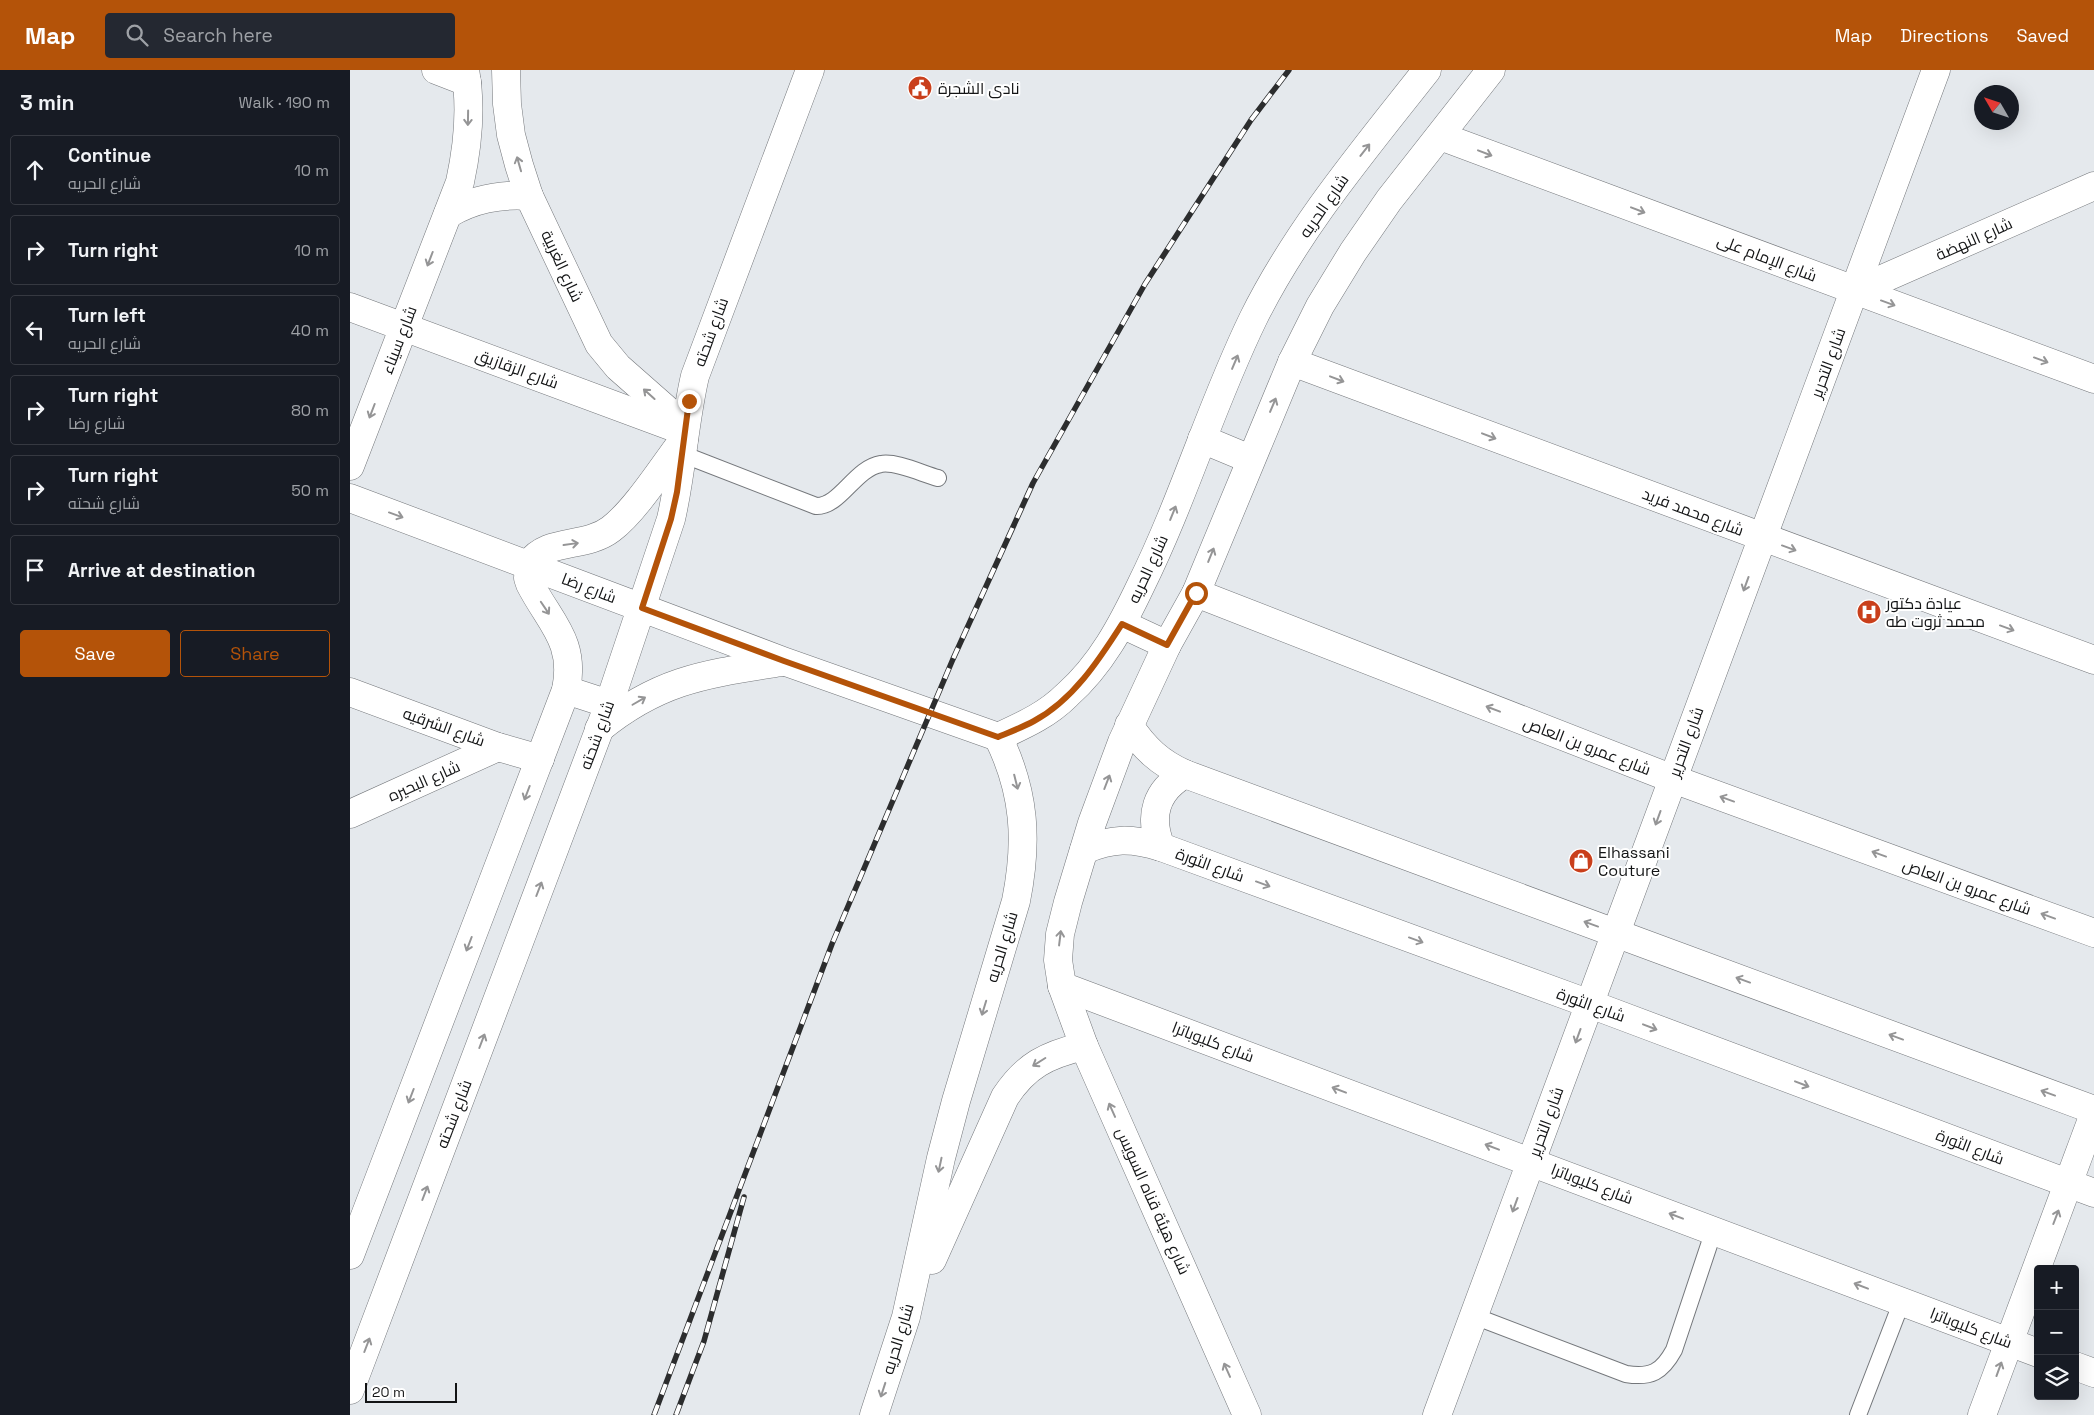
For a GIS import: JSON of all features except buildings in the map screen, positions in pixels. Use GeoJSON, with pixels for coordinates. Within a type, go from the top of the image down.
{"type":"FeatureCollection","features":[{"type":"Feature","properties":{"kind":"street"},"geometry":{"type":"LineString","coordinates":[[436,70],[466,76],[469,115],[467,149],[460,182],[448,214]]}},
{"type":"Feature","properties":{"kind":"street","name":"شارع الغربية"},"geometry":{"type":"LineString","coordinates":[[506,70],[507,104],[511,135],[529,196],[599,344],[684,438]]}},
{"type":"Feature","properties":{"kind":"street","name":"شارع شحته"},"geometry":{"type":"LineString","coordinates":[[350,1390],[609,704],[671,519],[693,384],[703,351],[810,70]]}},
{"type":"Feature","properties":{"kind":"street"},"geometry":{"type":"LineString","coordinates":[[1062,986],[1058,960],[1060,934],[1102,793],[1129,725],[1167,645],[1196,593],[1292,362],[1320,306],[1352,252],[1491,70]]}},
{"type":"Feature","properties":{"kind":"street","name":"شارع التحرير"},"geometry":{"type":"LineString","coordinates":[[1437,1415],[1936,70]]}},
{"type":"Feature","properties":{"kind":"street","name":"شارع الحريه"},"geometry":{"type":"LineString","coordinates":[[874,1415],[906,1316],[941,1158],[956,1101],[1016,901],[1021,878],[1024,846],[1022,807],[1010,761],[998,737],[1035,721],[1068,695],[1087,675],[1122,624],[1158,550],[1202,439],[1253,319],[1289,256],[1329,196],[1423,73]]}},
{"type":"Feature","properties":{"kind":"street","name":"شارع الإمام على"},"geometry":{"type":"LineString","coordinates":[[1440,136],[2094,379]]}},
{"type":"Feature","properties":{"kind":"street","name":"شارع النهضة"},"geometry":{"type":"LineString","coordinates":[[1854,291],[2094,186]]}},
{"type":"Feature","properties":{"kind":"street"},"geometry":{"type":"LineString","coordinates":[[448,214],[460,206],[487,197],[529,196]]}},
{"type":"Feature","properties":{"kind":"street","name":"شارع سيناء"},"geometry":{"type":"LineString","coordinates":[[350,466],[448,214]]}},
{"type":"Feature","properties":{"kind":"street","name":"شارع الزقازيق"},"geometry":{"type":"LineString","coordinates":[[350,307],[404,326],[684,438]]}},
{"type":"Feature","properties":{"kind":"street","name":"شارع محمد فريد"},"geometry":{"type":"LineString","coordinates":[[1292,362],[2094,660]]}},
{"type":"Feature","properties":{"kind":"street"},"geometry":{"type":"LineString","coordinates":[[350,1255],[566,690],[569,669],[566,647],[557,626],[530,584],[528,564],[538,553],[544,550],[591,540],[610,530],[627,515],[684,438]]}},
{"type":"Feature","properties":{"kind":"street"},"geometry":{"type":"LineString","coordinates":[[1202,439],[1250,460]]}},
{"type":"Feature","properties":{"kind":"street","name":"شارع رضا"},"geometry":{"type":"LineString","coordinates":[[350,498],[784,661],[998,737]]}},
{"type":"Feature","properties":{"kind":"street","name":"شارع عمرو بن العاص"},"geometry":{"type":"LineString","coordinates":[[1196,593],[1673,779],[2094,933]]}},
{"type":"Feature","properties":{"kind":"street"},"geometry":{"type":"LineString","coordinates":[[1122,624],[1167,645]]}},
{"type":"Feature","properties":{"kind":"street"},"geometry":{"type":"LineString","coordinates":[[599,729],[641,699],[689,678],[784,661]]}},
{"type":"Feature","properties":{"kind":"street"},"geometry":{"type":"LineString","coordinates":[[566,690],[609,704]]}},
{"type":"Feature","properties":{"kind":"street","name":"شارع الشرقيه"},"geometry":{"type":"LineString","coordinates":[[350,692],[498,747],[540,759]]}},
{"type":"Feature","properties":{"kind":"street"},"geometry":{"type":"LineString","coordinates":[[1129,725],[1140,742],[1153,755],[1168,766],[1186,774],[2094,1110]]}},
{"type":"Feature","properties":{"kind":"street","name":"شارع البحيره"},"geometry":{"type":"LineString","coordinates":[[350,814],[498,747]]}},
{"type":"Feature","properties":{"kind":"street"},"geometry":{"type":"LineString","coordinates":[[1161,847],[1154,823],[1159,799],[1166,788],[1186,774]]}},
{"type":"Feature","properties":{"kind":"street","name":"شارع الثورة"},"geometry":{"type":"LineString","coordinates":[[1084,850],[1102,842],[1122,840],[1142,841],[1161,847],[1590,1004],[2094,1193]]}},
{"type":"Feature","properties":{"kind":"street","name":"شارع هيئة قناه السويس"},"geometry":{"type":"LineString","coordinates":[[1062,986],[1084,1046],[1247,1415]]}},
{"type":"Feature","properties":{"kind":"street","name":"شارع كليوباترا"},"geometry":{"type":"LineString","coordinates":[[1062,986],[2034,1351]]}},
{"type":"Feature","properties":{"kind":"street"},"geometry":{"type":"LineString","coordinates":[[906,1316],[1005,1097],[1016,1081],[1030,1068],[1046,1058],[1084,1046]]}},
{"type":"Feature","properties":{"kind":"street"},"geometry":{"type":"LineString","coordinates":[[1982,1415],[2094,1114]]}},
{"type":"Feature","properties":{"kind":"street"},"geometry":{"type":"LineString","coordinates":[[2079,1367],[2094,1373]]}},
{"type":"Feature","properties":{"kind":"lane"},"geometry":{"type":"LineString","coordinates":[[684,438],[816,506],[828,504],[862,473],[880,464],[889,464],[938,478]]}},
{"type":"Feature","properties":{"kind":"lane"},"geometry":{"type":"LineString","coordinates":[[1474,1316],[1626,1374],[1641,1376],[1656,1372],[1667,1363],[1674,1350],[1714,1230]]}},
{"type":"Feature","properties":{"kind":"lane"},"geometry":{"type":"LineString","coordinates":[[1858,1415],[1902,1301]]}},
{"type":"Feature","properties":{"kind":"railway"},"geometry":{"type":"LineString","coordinates":[[654,1415],[832,944],[953,659],[1033,483],[1145,284],[1251,120],[1289,70]]}},
{"type":"Feature","properties":{"kind":"railway"},"geometry":{"type":"LineString","coordinates":[[676,1415],[704,1341],[744,1197]]}},
{"type":"Feature","properties":{"kind":"place","name":"نادى الشجرة"},"geometry":{"type":"Point","coordinates":[920,88]}},
{"type":"Feature","properties":{"kind":"place","name":"عيادة دكتور محمد ثروت طه"},"geometry":{"type":"Point","coordinates":[1869,612]}},
{"type":"Feature","properties":{"kind":"place","name":"Elhassani Couture"},"geometry":{"type":"Point","coordinates":[1581,861]}},
{"type":"Feature","properties":{"kind":"route"},"geometry":{"type":"LineString","coordinates":[[689,401],[677,492],[671,519],[664,546],[642,608],[998,737],[1035,721],[1068,695],[1103,654],[1122,624],[1167,645],[1196,593]]}}]}
